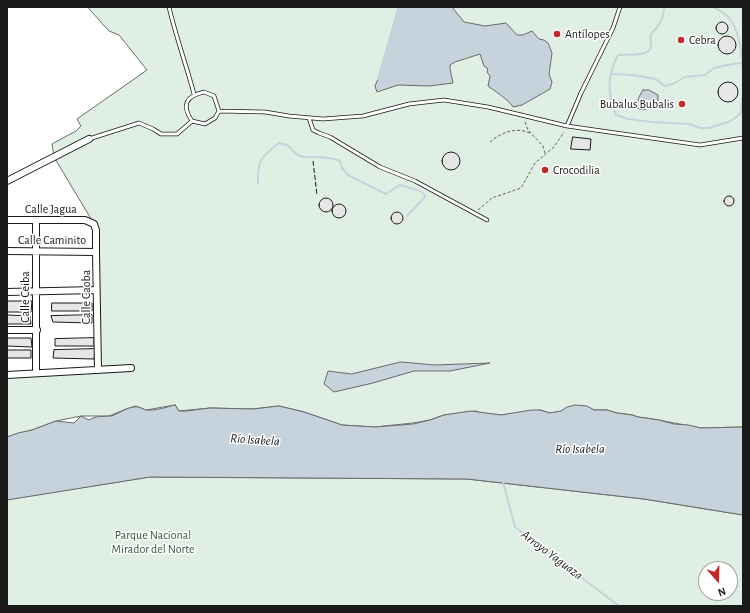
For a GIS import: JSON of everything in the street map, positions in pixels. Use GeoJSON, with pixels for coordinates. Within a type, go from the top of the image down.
{"type":"FeatureCollection","features":[{"type":"Feature","properties":{"kind":"street"},"geometry":{"type":"LineString","coordinates":[[7,181],[89,139]]}},
{"type":"Feature","properties":{"kind":"street","name":"Calle Jagua"},"geometry":{"type":"LineString","coordinates":[[7,220],[85,220],[94,224]]}},
{"type":"Feature","properties":{"kind":"street","name":"Calle Ceiba"},"geometry":{"type":"LineString","coordinates":[[36,220],[36,373]]}},
{"type":"Feature","properties":{"kind":"street","name":"Calle Caoba"},"geometry":{"type":"LineString","coordinates":[[94,224],[96,230],[98,370]]}},
{"type":"Feature","properties":{"kind":"street","name":"Calle Caminito"},"geometry":{"type":"LineString","coordinates":[[7,251],[96,252]]}},
{"type":"Feature","properties":{"kind":"street"},"geometry":{"type":"LineString","coordinates":[[7,292],[96,290]]}},
{"type":"Feature","properties":{"kind":"street"},"geometry":{"type":"LineString","coordinates":[[7,330],[36,330]]}},
{"type":"Feature","properties":{"kind":"street"},"geometry":{"type":"LineString","coordinates":[[7,375],[132,368]]}},
{"type":"Feature","properties":{"kind":"lane"},"geometry":{"type":"LineString","coordinates":[[169,7],[178,44],[187,66],[194,94]]}},
{"type":"Feature","properties":{"kind":"lane"},"geometry":{"type":"LineString","coordinates":[[568,126],[581,93],[613,28],[620,7]]}},
{"type":"Feature","properties":{"kind":"lane"},"geometry":{"type":"LineString","coordinates":[[204,92],[214,96],[219,111],[216,118],[204,124],[192,121],[186,112],[187,102],[194,94],[204,92]]}},
{"type":"Feature","properties":{"kind":"lane"},"geometry":{"type":"LineString","coordinates":[[219,111],[265,112],[322,119],[363,116],[409,104],[444,100],[488,107],[568,126],[700,145],[743,138]]}},
{"type":"Feature","properties":{"kind":"lane"},"geometry":{"type":"LineString","coordinates":[[309,118],[313,130],[318,133],[330,137],[380,167],[415,181],[487,220]]}},
{"type":"Feature","properties":{"kind":"lane"},"geometry":{"type":"LineString","coordinates":[[89,139],[139,123],[161,134],[177,134],[192,121]]}},
{"type":"Feature","properties":{"kind":"path"},"geometry":{"type":"LineString","coordinates":[[524,116],[525,125],[530,134]]}},
{"type":"Feature","properties":{"kind":"path"},"geometry":{"type":"LineString","coordinates":[[475,214],[477,210],[492,198],[521,188],[535,162],[554,147],[568,126]]}},
{"type":"Feature","properties":{"kind":"path"},"geometry":{"type":"LineString","coordinates":[[490,142],[500,134],[509,131],[524,131],[530,134],[543,146],[545,154]]}},
{"type":"Feature","properties":{"kind":"green space"},"geometry":{"type":"Polygon","coordinates":[[[88,7],[743,7],[743,427],[701,428],[607,410],[594,410],[588,407],[550,413],[540,410],[501,415],[476,411],[444,415],[430,420],[413,423],[375,427],[342,425],[304,412],[279,406],[253,409],[210,408],[179,411],[175,405],[146,410],[136,406],[109,416],[81,416],[56,421],[7,437],[7,375],[97,370],[94,224],[54,157],[52,144],[76,131],[81,126],[77,119],[147,70],[119,35],[109,31],[88,7]]]}},
{"type":"Feature","properties":{"kind":"green space","name":"Parque Nacional Mirador del Norte"},"geometry":{"type":"Polygon","coordinates":[[[150,477],[467,479],[644,499],[743,515],[743,606],[7,606],[7,500],[150,477]]]}},
{"type":"Feature","properties":{"kind":"water"},"geometry":{"type":"Polygon","coordinates":[[[399,7],[452,7],[464,22],[485,26],[506,23],[517,35],[523,35],[532,31],[539,39],[548,43],[552,53],[549,74],[552,82],[550,89],[522,105],[513,107],[505,98],[488,86],[490,76],[487,72],[488,69],[484,66],[480,54],[450,65],[453,83],[429,86],[398,85],[377,92],[375,86],[399,7]]]}},
{"type":"Feature","properties":{"kind":"water"},"geometry":{"type":"Polygon","coordinates":[[[643,90],[649,90],[658,95],[658,101],[643,110],[637,108],[637,103],[643,90]]]}},
{"type":"Feature","properties":{"kind":"water"},"geometry":{"type":"Polygon","coordinates":[[[401,362],[435,365],[490,363],[450,371],[414,371],[334,392],[324,384],[328,371],[351,374],[401,362]]]}},
{"type":"Feature","properties":{"kind":"water","name":"Río Isabela"},"geometry":{"type":"Polygon","coordinates":[[[175,405],[179,411],[210,408],[253,409],[279,406],[304,412],[342,425],[375,427],[413,424],[444,415],[471,411],[501,415],[531,410],[540,410],[550,413],[561,411],[567,407],[575,405],[587,406],[594,410],[607,410],[701,428],[743,427],[743,515],[644,499],[467,479],[150,477],[7,500],[7,437],[56,421],[74,423],[81,416],[89,420],[97,417],[111,416],[134,407],[150,410],[175,405]]]}},
{"type":"Feature","properties":{"kind":"building"},"geometry":{"type":"Polygon","coordinates":[[[722,22],[726,24],[728,28],[726,32],[722,34],[718,32],[716,28],[718,24],[722,22]]]}},
{"type":"Feature","properties":{"kind":"building"},"geometry":{"type":"Polygon","coordinates":[[[727,36],[733,39],[736,45],[733,51],[727,54],[721,51],[718,45],[721,39],[727,36]]]}},
{"type":"Feature","properties":{"kind":"building"},"geometry":{"type":"Polygon","coordinates":[[[728,82],[735,85],[738,92],[735,99],[728,102],[721,99],[718,92],[721,85],[728,82]]]}},
{"type":"Feature","properties":{"kind":"building"},"geometry":{"type":"Polygon","coordinates":[[[573,137],[591,139],[590,150],[571,149],[573,137]]]}},
{"type":"Feature","properties":{"kind":"building"},"geometry":{"type":"Polygon","coordinates":[[[451,152],[457,155],[460,161],[457,167],[451,170],[445,167],[442,161],[445,155],[451,152]]]}},
{"type":"Feature","properties":{"kind":"building"},"geometry":{"type":"Polygon","coordinates":[[[727,196],[731,196],[733,197],[733,205],[727,206],[724,203],[724,199],[727,196]]]}},
{"type":"Feature","properties":{"kind":"building"},"geometry":{"type":"Polygon","coordinates":[[[326,198],[331,200],[333,205],[331,210],[326,212],[321,210],[319,205],[321,200],[326,198]]]}},
{"type":"Feature","properties":{"kind":"building"},"geometry":{"type":"Polygon","coordinates":[[[339,204],[344,206],[346,211],[344,216],[339,218],[334,216],[332,211],[334,206],[339,204]]]}},
{"type":"Feature","properties":{"kind":"building"},"geometry":{"type":"Polygon","coordinates":[[[399,212],[402,213],[402,223],[395,224],[392,223],[391,216],[392,213],[399,212]]]}},
{"type":"Feature","properties":{"kind":"building"},"geometry":{"type":"Polygon","coordinates":[[[7,301],[32,301],[31,312],[7,312],[7,301]]]}},
{"type":"Feature","properties":{"kind":"building"},"geometry":{"type":"Polygon","coordinates":[[[52,303],[92,303],[92,311],[52,311],[52,303]]]}},
{"type":"Feature","properties":{"kind":"building"},"geometry":{"type":"Polygon","coordinates":[[[7,315],[30,316],[31,324],[7,324],[7,315]]]}},
{"type":"Feature","properties":{"kind":"building"},"geometry":{"type":"Polygon","coordinates":[[[92,315],[92,323],[53,322],[51,316],[92,315]]]}},
{"type":"Feature","properties":{"kind":"building"},"geometry":{"type":"Polygon","coordinates":[[[7,338],[31,338],[32,347],[7,346],[7,338]]]}},
{"type":"Feature","properties":{"kind":"building"},"geometry":{"type":"Polygon","coordinates":[[[94,338],[94,346],[55,346],[55,339],[94,338]]]}},
{"type":"Feature","properties":{"kind":"building"},"geometry":{"type":"Polygon","coordinates":[[[95,349],[94,359],[53,358],[54,350],[95,349]]]}},
{"type":"Feature","properties":{"kind":"building"},"geometry":{"type":"Polygon","coordinates":[[[7,350],[31,350],[31,358],[7,358],[7,350]]]}},
{"type":"Feature","properties":{"kind":"waterway"},"geometry":{"type":"LineString","coordinates":[[378,79],[399,7]]}},
{"type":"Feature","properties":{"kind":"waterway"},"geometry":{"type":"LineString","coordinates":[[664,7],[660,22],[651,34],[651,47],[649,50],[642,54],[618,55],[610,78],[610,92],[613,107],[616,115],[628,119],[690,124],[700,128],[709,128],[731,121],[741,113],[743,79],[739,42],[731,20],[724,13],[713,7]]}},
{"type":"Feature","properties":{"kind":"waterway"},"geometry":{"type":"LineString","coordinates":[[611,74],[647,77],[657,80],[665,86],[673,84],[685,77],[705,75],[714,68],[741,63]]}},
{"type":"Feature","properties":{"kind":"waterway"},"geometry":{"type":"LineString","coordinates":[[258,184],[258,169],[261,160],[279,143],[284,144],[302,157],[325,157],[340,161],[342,168],[348,175],[386,194],[400,185],[420,191],[425,195],[424,198],[407,216]]}},
{"type":"Feature","properties":{"kind":"waterway","name":"Arroyo Yaguaza"},"geometry":{"type":"LineString","coordinates":[[503,482],[515,527],[619,606]]}},
{"type":"Feature","properties":{"kind":"fence"},"geometry":{"type":"LineString","coordinates":[[313,161],[317,195]]}},
{"type":"Feature","properties":{"kind":"place","name":"Antílopes"},"geometry":{"type":"Point","coordinates":[557,34]}},
{"type":"Feature","properties":{"kind":"place","name":"Cebra"},"geometry":{"type":"Point","coordinates":[681,40]}},
{"type":"Feature","properties":{"kind":"place","name":"Bubalus Bubalis"},"geometry":{"type":"Point","coordinates":[682,104]}},
{"type":"Feature","properties":{"kind":"place","name":"Crocodilia"},"geometry":{"type":"Point","coordinates":[545,170]}}]}
